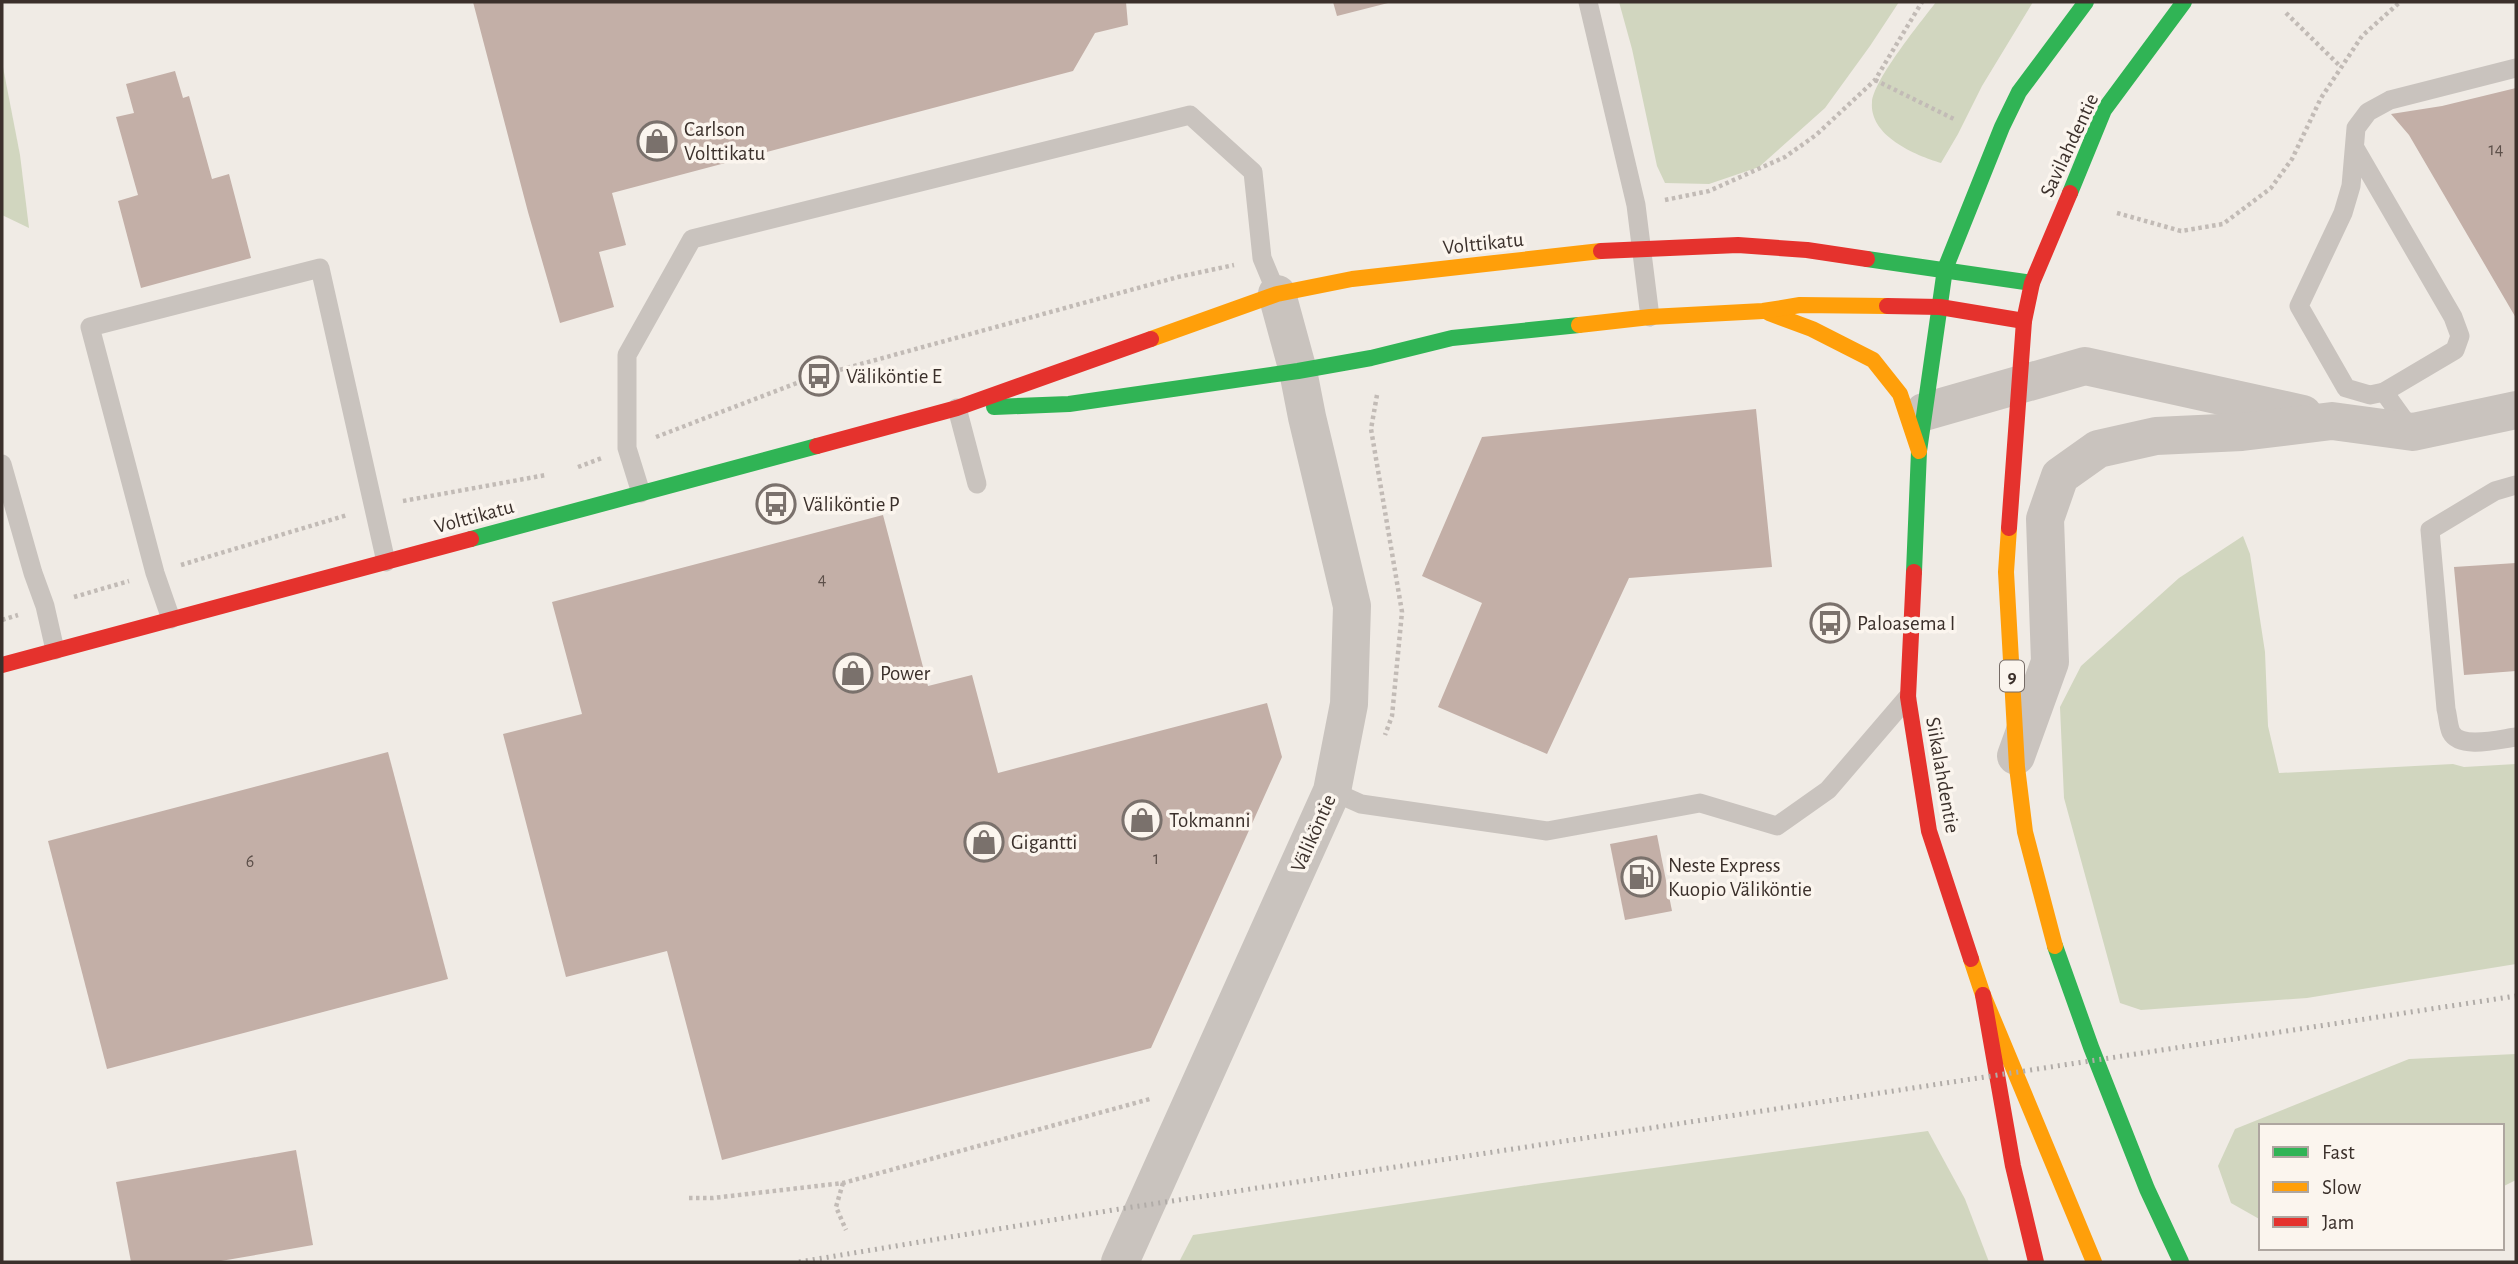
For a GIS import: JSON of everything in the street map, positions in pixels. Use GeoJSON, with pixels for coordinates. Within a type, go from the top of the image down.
{"type":"FeatureCollection","features":[{"type":"Feature","properties":{"kind":"main road"},"geometry":{"type":"LineString","coordinates":[[1945,269],[2002,127],[2019,92],[2086,2]]}},
{"type":"Feature","properties":{"kind":"main road","name":"Savilahdentie"},"geometry":{"type":"LineString","coordinates":[[2024,321],[2032,283],[2104,110],[2184,2]]}},
{"type":"Feature","properties":{"kind":"main road","name":"Volttikatu"},"geometry":{"type":"LineString","coordinates":[[2,665],[957,408],[1278,294],[1352,279],[1642,248],[1738,245],[1807,250],[2032,283]]}},
{"type":"Feature","properties":{"kind":"main road","name":"Siikalahdentie"},"geometry":{"type":"LineString","coordinates":[[1945,269],[1919,451],[1908,697],[1930,831],[1983,995],[2094,1262]]}},
{"type":"Feature","properties":{"kind":"main road","name":"Volttikatu"},"geometry":{"type":"LineString","coordinates":[[957,408],[1069,404],[1298,371],[1371,358],[1452,338],[1650,317],[1763,311],[1800,305],[1940,307],[2024,321]]}},
{"type":"Feature","properties":{"kind":"main road","name":"Volttikatu"},"geometry":{"type":"LineString","coordinates":[[1763,311],[1812,330],[1873,360],[1900,394],[1919,451]]}},
{"type":"Feature","properties":{"kind":"main road","name":"9"},"geometry":{"type":"LineString","coordinates":[[2024,321],[2006,572],[2016,756],[2025,832],[2060,963],[2132,1150],[2181,1262]]}},
{"type":"Feature","properties":{"kind":"main road"},"geometry":{"type":"LineString","coordinates":[[1983,995],[2013,1166],[2036,1262]]}},
{"type":"Feature","properties":{"kind":"street","name":"Väliköntie"},"geometry":{"type":"LineString","coordinates":[[1121,1262],[1332,791],[1349,704],[1352,606],[1278,294]]}},
{"type":"Feature","properties":{"kind":"street"},"geometry":{"type":"LineString","coordinates":[[1924,412],[2085,366],[2332,421],[2413,432],[2516,410]]}},
{"type":"Feature","properties":{"kind":"street"},"geometry":{"type":"LineString","coordinates":[[2016,756],[2050,662],[2045,519],[2060,476],[2098,449],[2156,436],[2242,432],[2332,421]]}},
{"type":"Feature","properties":{"kind":"lane"},"geometry":{"type":"LineString","coordinates":[[1588,2],[1636,205],[1650,317]]}},
{"type":"Feature","properties":{"kind":"lane"},"geometry":{"type":"LineString","coordinates":[[2354,148],[2453,317],[2460,336],[2455,350],[2384,392],[2370,395],[2346,388],[2299,306],[2343,213],[2351,186],[2354,148],[2356,128],[2368,112],[2390,100],[2516,68]]}},
{"type":"Feature","properties":{"kind":"lane"},"geometry":{"type":"LineString","coordinates":[[641,493],[627,448],[627,355],[692,239],[1190,116],[1253,172],[1262,258],[1278,294]]}},
{"type":"Feature","properties":{"kind":"lane"},"geometry":{"type":"LineString","coordinates":[[171,619],[155,573],[90,327],[320,268],[386,562]]}},
{"type":"Feature","properties":{"kind":"lane"},"geometry":{"type":"LineString","coordinates":[[2384,392],[2413,432]]}},
{"type":"Feature","properties":{"kind":"lane"},"geometry":{"type":"LineString","coordinates":[[957,408],[977,484]]}},
{"type":"Feature","properties":{"kind":"lane"},"geometry":{"type":"LineString","coordinates":[[2,464],[45,606],[55,650]]}},
{"type":"Feature","properties":{"kind":"lane"},"geometry":{"type":"LineString","coordinates":[[2516,485],[2495,491],[2430,530],[2446,709],[2451,733],[2466,742],[2516,737]]}},
{"type":"Feature","properties":{"kind":"lane"},"geometry":{"type":"LineString","coordinates":[[1332,791],[1362,804],[1547,831],[1700,803],[1777,827],[1828,790],[1908,697]]}},
{"type":"Feature","properties":{"kind":"path"},"geometry":{"type":"LineString","coordinates":[[1636,205],[1709,191],[1785,157],[1816,135],[1875,80],[1922,2]]}},
{"type":"Feature","properties":{"kind":"path"},"geometry":{"type":"LineString","coordinates":[[2117,213],[2181,231],[2223,224],[2272,188],[2292,159],[2321,98],[2362,36],[2400,2]]}},
{"type":"Feature","properties":{"kind":"path"},"geometry":{"type":"LineString","coordinates":[[2286,13],[2341,67]]}},
{"type":"Feature","properties":{"kind":"path"},"geometry":{"type":"LineString","coordinates":[[1875,80],[1956,120]]}},
{"type":"Feature","properties":{"kind":"path"},"geometry":{"type":"LineString","coordinates":[[577,467],[810,378],[1178,277],[1262,258]]}},
{"type":"Feature","properties":{"kind":"path"},"geometry":{"type":"LineString","coordinates":[[45,606],[374,506],[551,474]]}},
{"type":"Feature","properties":{"kind":"path"},"geometry":{"type":"LineString","coordinates":[[689,1198],[713,1198],[844,1183],[1198,1086]]}},
{"type":"Feature","properties":{"kind":"path"},"geometry":{"type":"LineString","coordinates":[[844,1183],[836,1207],[846,1230]]}},
{"type":"Feature","properties":{"kind":"green space"},"geometry":{"type":"Polygon","coordinates":[[[1619,2],[1899,2],[1825,108],[1759,167],[1709,184],[1665,183],[1657,166],[1619,2]]]}},
{"type":"Feature","properties":{"kind":"green space"},"geometry":{"type":"Polygon","coordinates":[[[1936,2],[2033,2],[1982,86],[1941,163],[1907,149],[1886,134],[1873,114],[1872,102],[1889,66],[1936,2]]]}},
{"type":"Feature","properties":{"kind":"green space"},"geometry":{"type":"Polygon","coordinates":[[[2,62],[20,155],[29,228],[2,215],[2,62]]]}},
{"type":"Feature","properties":{"kind":"green space"},"geometry":{"type":"Polygon","coordinates":[[[2243,536],[2250,554],[2265,652],[2268,726],[2279,773],[2453,764],[2464,767],[2516,764],[2516,964],[2307,998],[2141,1010],[2120,1003],[2064,798],[2060,707],[2081,666],[2179,578],[2243,536]]]}},
{"type":"Feature","properties":{"kind":"green space"},"geometry":{"type":"Polygon","coordinates":[[[2516,1054],[2516,1180],[2504,1186],[2504,1124],[2259,1124],[2259,1219],[2231,1203],[2218,1166],[2235,1129],[2409,1059],[2516,1054]]]}},
{"type":"Feature","properties":{"kind":"green space"},"geometry":{"type":"Polygon","coordinates":[[[1928,1131],[1965,1199],[1989,1262],[1179,1262],[1193,1235],[1535,1184],[1928,1131]]]}},
{"type":"Feature","properties":{"kind":"building","name":"Carlson Volttikatu"},"geometry":{"type":"Polygon","coordinates":[[[473,2],[1126,2],[1128,25],[1095,33],[1073,71],[612,193],[626,245],[599,252],[614,307],[560,323],[473,2]]]}},
{"type":"Feature","properties":{"kind":"building"},"geometry":{"type":"Polygon","coordinates":[[[1333,2],[1388,2],[1388,3],[1337,16],[1333,2]]]}},
{"type":"Feature","properties":{"kind":"building"},"geometry":{"type":"Polygon","coordinates":[[[175,71],[183,98],[189,96],[212,179],[229,174],[251,258],[141,288],[118,201],[138,195],[116,117],[134,113],[126,84],[175,71]]]}},
{"type":"Feature","properties":{"kind":"building"},"geometry":{"type":"Polygon","coordinates":[[[2516,88],[2516,318],[2409,135],[2391,114],[2442,106],[2516,88]]]}},
{"type":"Feature","properties":{"kind":"building"},"geometry":{"type":"Polygon","coordinates":[[[1756,409],[1772,567],[1629,578],[1547,754],[1438,707],[1482,603],[1422,576],[1482,437],[1756,409]]]}},
{"type":"Feature","properties":{"kind":"building"},"geometry":{"type":"Polygon","coordinates":[[[883,515],[928,686],[972,675],[998,773],[1267,703],[1282,757],[1151,1048],[722,1160],[667,951],[566,977],[503,734],[582,714],[552,602],[883,515]]]}},
{"type":"Feature","properties":{"kind":"building"},"geometry":{"type":"Polygon","coordinates":[[[2516,563],[2516,671],[2464,675],[2454,567],[2516,563]]]}},
{"type":"Feature","properties":{"kind":"building"},"geometry":{"type":"Polygon","coordinates":[[[388,752],[448,979],[107,1069],[48,841],[388,752]]]}},
{"type":"Feature","properties":{"kind":"building","name":"Neste Express Kuopio Väliköntie"},"geometry":{"type":"Polygon","coordinates":[[[1657,835],[1672,911],[1625,920],[1610,844],[1657,835]]]}},
{"type":"Feature","properties":{"kind":"building"},"geometry":{"type":"Polygon","coordinates":[[[296,1150],[313,1245],[215,1262],[131,1262],[116,1182],[296,1150]]]}},
{"type":"Feature","properties":{"kind":"railway"},"geometry":{"type":"LineString","coordinates":[[799,1262],[1113,1210],[2516,996]]}},
{"type":"Feature","properties":{"kind":"traffic: fast"},"geometry":{"type":"LineString","coordinates":[[1914,572],[1919,451],[1945,269],[2002,127],[2019,92],[2086,2]]}},
{"type":"Feature","properties":{"kind":"traffic: fast"},"geometry":{"type":"LineString","coordinates":[[2070,193],[2104,110],[2184,2]]}},
{"type":"Feature","properties":{"kind":"traffic: fast"},"geometry":{"type":"LineString","coordinates":[[1867,259],[2032,283]]}},
{"type":"Feature","properties":{"kind":"traffic: fast"},"geometry":{"type":"LineString","coordinates":[[994,407],[1069,404],[1298,371],[1371,358],[1452,338],[1579,325]]}},
{"type":"Feature","properties":{"kind":"traffic: fast"},"geometry":{"type":"LineString","coordinates":[[471,539],[817,446]]}},
{"type":"Feature","properties":{"kind":"traffic: fast"},"geometry":{"type":"LineString","coordinates":[[2055,946],[2147,1189],[2181,1262]]}},
{"type":"Feature","properties":{"kind":"traffic: slow"},"geometry":{"type":"LineString","coordinates":[[1151,339],[1277,294],[1352,279],[1601,251]]}},
{"type":"Feature","properties":{"kind":"traffic: slow"},"geometry":{"type":"LineString","coordinates":[[1579,325],[1650,317],[1763,311],[1800,305],[1887,306]]}},
{"type":"Feature","properties":{"kind":"traffic: slow"},"geometry":{"type":"LineString","coordinates":[[1769,313],[1812,329],[1873,360],[1900,394],[1919,451]]}},
{"type":"Feature","properties":{"kind":"traffic: slow"},"geometry":{"type":"LineString","coordinates":[[2009,528],[2006,572],[2017,767],[2025,832],[2055,946]]}},
{"type":"Feature","properties":{"kind":"traffic: slow"},"geometry":{"type":"LineString","coordinates":[[1971,959],[1983,995],[2094,1262]]}},
{"type":"Feature","properties":{"kind":"traffic: jam"},"geometry":{"type":"LineString","coordinates":[[2009,528],[2024,321],[2032,283],[2070,193]]}},
{"type":"Feature","properties":{"kind":"traffic: jam"},"geometry":{"type":"LineString","coordinates":[[1601,251],[1738,245],[1807,250],[1867,259]]}},
{"type":"Feature","properties":{"kind":"traffic: jam"},"geometry":{"type":"LineString","coordinates":[[1887,306],[1940,307],[2024,321]]}},
{"type":"Feature","properties":{"kind":"traffic: jam"},"geometry":{"type":"LineString","coordinates":[[817,446],[957,408],[1151,339]]}},
{"type":"Feature","properties":{"kind":"traffic: jam"},"geometry":{"type":"LineString","coordinates":[[2,665],[471,539]]}},
{"type":"Feature","properties":{"kind":"traffic: jam"},"geometry":{"type":"LineString","coordinates":[[1914,572],[1908,697],[1929,831],[1971,959]]}},
{"type":"Feature","properties":{"kind":"traffic: jam"},"geometry":{"type":"LineString","coordinates":[[1983,995],[2013,1166],[2036,1262]]}},
{"type":"Feature","properties":{"kind":"place","name":"Carlson Volttikatu"},"geometry":{"type":"Point","coordinates":[657,141]}},
{"type":"Feature","properties":{"kind":"place","name":"Väliköntie E"},"geometry":{"type":"Point","coordinates":[819,376]}},
{"type":"Feature","properties":{"kind":"place","name":"Väliköntie P"},"geometry":{"type":"Point","coordinates":[776,504]}},
{"type":"Feature","properties":{"kind":"place","name":"Paloasema I"},"geometry":{"type":"Point","coordinates":[1830,623]}},
{"type":"Feature","properties":{"kind":"place","name":"Power"},"geometry":{"type":"Point","coordinates":[853,673]}},
{"type":"Feature","properties":{"kind":"place","name":"Tokmanni"},"geometry":{"type":"Point","coordinates":[1142,820]}},
{"type":"Feature","properties":{"kind":"place","name":"Gigantti"},"geometry":{"type":"Point","coordinates":[984,842]}},
{"type":"Feature","properties":{"kind":"place","name":"Neste Express Kuopio Väliköntie"},"geometry":{"type":"Point","coordinates":[1641,877]}}]}
